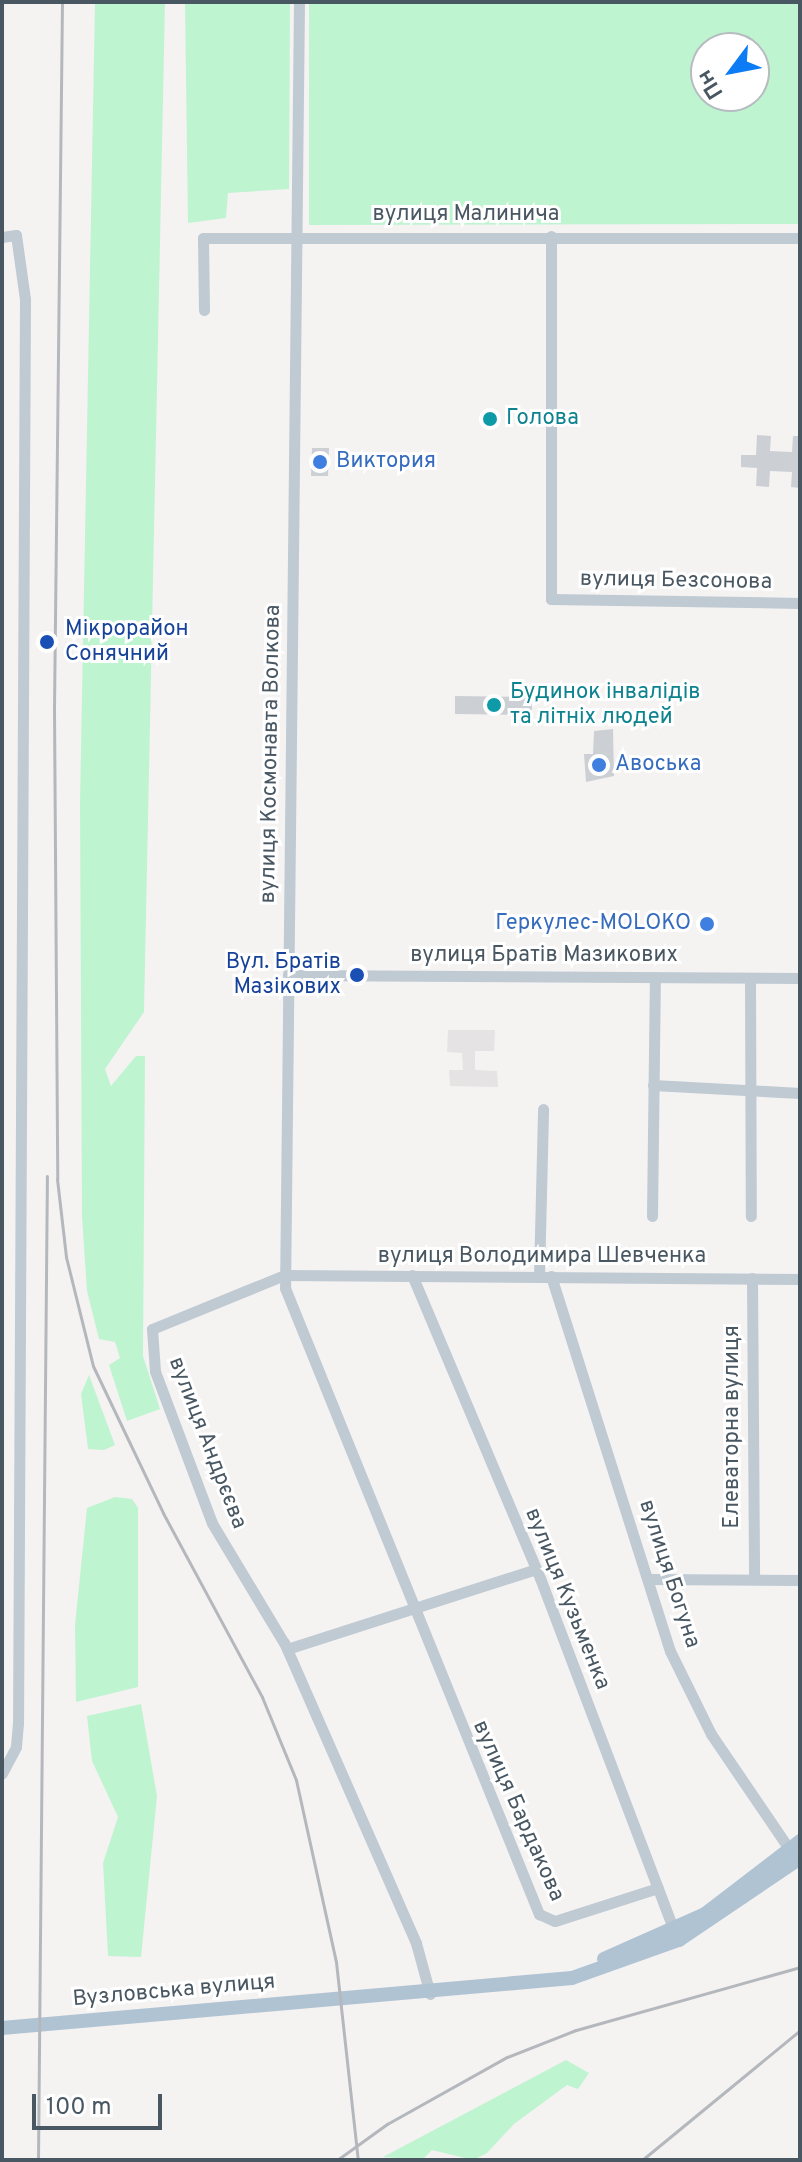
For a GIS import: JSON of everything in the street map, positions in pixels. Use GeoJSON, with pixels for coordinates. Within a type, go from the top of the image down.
{"type":"FeatureCollection","features":[{"type":"Feature","properties":{"kind":"main road","name":"Вузловська вулиця"},"geometry":{"type":"LineString","coordinates":[[2,2028],[430,1994],[572,1978],[676,1936],[797,1852]]}},
{"type":"Feature","properties":{"kind":"street","name":"вулиця Космонавта Волкова"},"geometry":{"type":"LineString","coordinates":[[284,1275],[299,2]]}},
{"type":"Feature","properties":{"kind":"street","name":"вулиця Малинича"},"geometry":{"type":"LineString","coordinates":[[204,310],[203,238],[298,234],[800,238]]}},
{"type":"Feature","properties":{"kind":"street"},"geometry":{"type":"LineString","coordinates":[[2,237],[16,235],[25,299],[19,1083],[24,1149],[18,1723],[16,1747],[2,1773]]}},
{"type":"Feature","properties":{"kind":"street","name":"вулиця Безсонова"},"geometry":{"type":"LineString","coordinates":[[551,236],[551,599],[800,603]]}},
{"type":"Feature","properties":{"kind":"street","name":"вулиця Братів Мазикових"},"geometry":{"type":"LineString","coordinates":[[288,975],[800,978]]}},
{"type":"Feature","properties":{"kind":"street"},"geometry":{"type":"LineString","coordinates":[[652,1216],[655,977]]}},
{"type":"Feature","properties":{"kind":"street"},"geometry":{"type":"LineString","coordinates":[[750,978],[751,1216]]}},
{"type":"Feature","properties":{"kind":"street"},"geometry":{"type":"LineString","coordinates":[[653,1085],[800,1093]]}},
{"type":"Feature","properties":{"kind":"street","name":"вулиця Богуна"},"geometry":{"type":"LineString","coordinates":[[543,1109],[545,1276],[650,1579],[670,1651],[711,1734],[797,1852]]}},
{"type":"Feature","properties":{"kind":"street","name":"вулиця Володимира Шевченка"},"geometry":{"type":"LineString","coordinates":[[284,1275],[800,1279]]}},
{"type":"Feature","properties":{"kind":"street","name":"вулиця Бардакова"},"geometry":{"type":"LineString","coordinates":[[284,1275],[288,1298],[410,1609],[539,1914],[555,1921],[658,1888]]}},
{"type":"Feature","properties":{"kind":"street","name":"вулиця Андрєєва"},"geometry":{"type":"LineString","coordinates":[[284,1275],[160,1322],[150,1342],[163,1395],[212,1523],[287,1649],[416,1943],[430,1994]]}},
{"type":"Feature","properties":{"kind":"street","name":"вулиця Кузьменка"},"geometry":{"type":"LineString","coordinates":[[412,1275],[536,1569],[676,1936]]}},
{"type":"Feature","properties":{"kind":"street","name":"Елеваторна вулиця"},"geometry":{"type":"LineString","coordinates":[[752,1278],[754,1576]]}},
{"type":"Feature","properties":{"kind":"street"},"geometry":{"type":"LineString","coordinates":[[287,1649],[536,1569]]}},
{"type":"Feature","properties":{"kind":"street"},"geometry":{"type":"LineString","coordinates":[[650,1579],[754,1576],[800,1580]]}},
{"type":"Feature","properties":{"kind":"shaded area"},"geometry":{"type":"Polygon","coordinates":[[[448,1030],[495,1030],[494,1051],[475,1051],[475,1070],[497,1071],[498,1087],[450,1086],[449,1070],[463,1070],[462,1053],[447,1052],[448,1030]]]}},
{"type":"Feature","properties":{"kind":"green space"},"geometry":{"type":"Polygon","coordinates":[[[95,2],[165,2],[144,1012],[105,1069],[111,1086],[136,1056],[145,1056],[143,1356],[160,1409],[127,1421],[109,1365],[120,1358],[115,1342],[99,1339],[87,1291],[82,1216],[80,804],[95,2]]]}},
{"type":"Feature","properties":{"kind":"green space"},"geometry":{"type":"Polygon","coordinates":[[[185,2],[290,2],[289,189],[228,193],[226,218],[188,223],[185,2]]]}},
{"type":"Feature","properties":{"kind":"green space"},"geometry":{"type":"Polygon","coordinates":[[[309,2],[800,2],[800,224],[309,225],[309,2]]]}},
{"type":"Feature","properties":{"kind":"green space"},"geometry":{"type":"Polygon","coordinates":[[[89,1375],[115,1445],[104,1450],[88,1449],[81,1394],[89,1375]]]}},
{"type":"Feature","properties":{"kind":"green space"},"geometry":{"type":"Polygon","coordinates":[[[115,1497],[132,1499],[138,1508],[138,1687],[76,1702],[75,1625],[87,1508],[115,1497]]]}},
{"type":"Feature","properties":{"kind":"green space"},"geometry":{"type":"Polygon","coordinates":[[[141,1704],[157,1796],[141,1957],[108,1956],[103,1863],[118,1817],[92,1761],[87,1716],[141,1704]]]}},
{"type":"Feature","properties":{"kind":"green space"},"geometry":{"type":"Polygon","coordinates":[[[566,2060],[589,2073],[578,2089],[567,2085],[514,2124],[487,2153],[473,2160],[432,2150],[422,2160],[383,2157],[566,2060]]]}},
{"type":"Feature","properties":{"kind":"building"},"geometry":{"type":"Polygon","coordinates":[[[757,435],[771,436],[770,451],[792,452],[793,436],[800,436],[800,488],[791,487],[792,472],[770,471],[769,487],[756,486],[757,468],[741,467],[741,455],[756,455],[757,435]]]}},
{"type":"Feature","properties":{"kind":"building","name":"Виктория"},"geometry":{"type":"Polygon","coordinates":[[[312,448],[329,448],[328,476],[311,476],[312,448]]]}},
{"type":"Feature","properties":{"kind":"building","name":"Будинок інвалідів та літніх людей"},"geometry":{"type":"Polygon","coordinates":[[[455,696],[532,697],[532,715],[455,714],[455,696]]]}},
{"type":"Feature","properties":{"kind":"building","name":"Авоська"},"geometry":{"type":"Polygon","coordinates":[[[613,729],[614,776],[586,782],[584,754],[593,754],[594,731],[613,729]]]}},
{"type":"Feature","properties":{"kind":"railway"},"geometry":{"type":"LineString","coordinates":[[62,2],[54,710],[57,1179],[66,1257],[93,1366],[163,1513],[262,1697],[296,1780],[336,1962],[358,2160]]}},
{"type":"Feature","properties":{"kind":"railway"},"geometry":{"type":"LineString","coordinates":[[38,2160],[47,1176]]}},
{"type":"Feature","properties":{"kind":"railway"},"geometry":{"type":"LineString","coordinates":[[337,2160],[387,2124],[507,2057],[576,2030],[800,1967]]}},
{"type":"Feature","properties":{"kind":"railway"},"geometry":{"type":"LineString","coordinates":[[642,2160],[800,2030]]}},
{"type":"Feature","properties":{"kind":"place","name":"Голова"},"geometry":{"type":"Point","coordinates":[490,419]}},
{"type":"Feature","properties":{"kind":"place","name":"Виктория"},"geometry":{"type":"Point","coordinates":[320,462]}},
{"type":"Feature","properties":{"kind":"place","name":"Мікрорайон Сонячний"},"geometry":{"type":"Point","coordinates":[47,642]}},
{"type":"Feature","properties":{"kind":"place","name":"Будинок інвалідів та літніх людей"},"geometry":{"type":"Point","coordinates":[494,705]}},
{"type":"Feature","properties":{"kind":"place","name":"Авоська"},"geometry":{"type":"Point","coordinates":[599,765]}},
{"type":"Feature","properties":{"kind":"place","name":"Геркулес-MOLOKO"},"geometry":{"type":"Point","coordinates":[707,924]}},
{"type":"Feature","properties":{"kind":"place","name":"Вул. Братів Мазікових"},"geometry":{"type":"Point","coordinates":[357,975]}}]}
